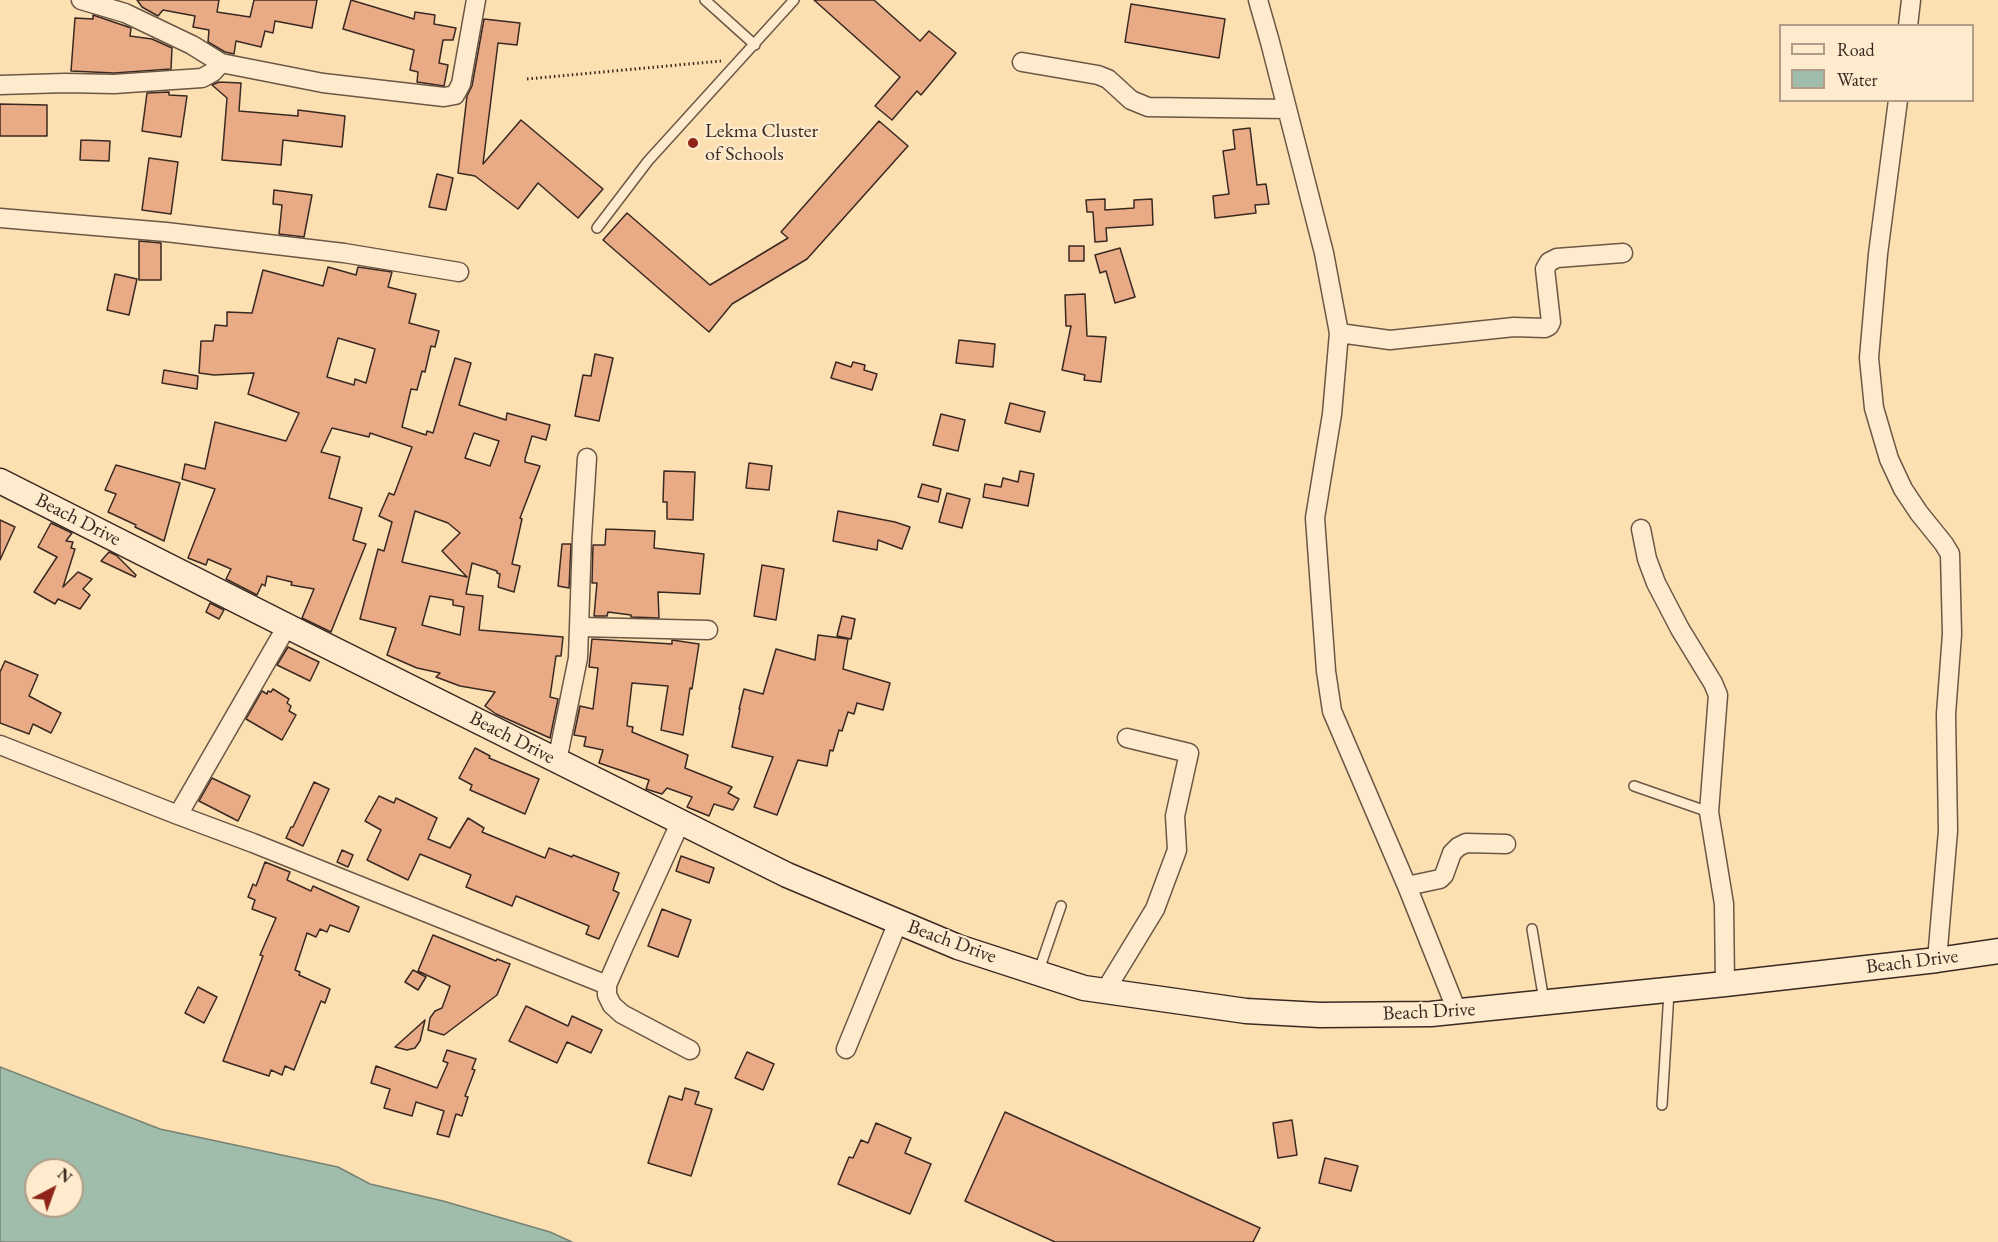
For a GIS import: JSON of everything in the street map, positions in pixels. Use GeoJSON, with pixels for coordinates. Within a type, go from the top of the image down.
{"type":"FeatureCollection","features":[{"type":"Feature","properties":{"kind":"street"},"geometry":{"type":"LineString","coordinates":[[81,0],[125,13],[192,45],[221,63],[323,83],[444,97],[455,95],[461,84],[476,0]]}},
{"type":"Feature","properties":{"kind":"street"},"geometry":{"type":"LineString","coordinates":[[1258,0],[1324,253],[1339,333],[1332,414],[1315,518],[1328,691],[1332,711],[1407,886],[1457,1011]]}},
{"type":"Feature","properties":{"kind":"street"},"geometry":{"type":"LineString","coordinates":[[1908,24],[1911,0]]}},
{"type":"Feature","properties":{"kind":"street"},"geometry":{"type":"LineString","coordinates":[[1022,62],[1098,75],[1108,79],[1131,100],[1148,107],[1287,109]]}},
{"type":"Feature","properties":{"kind":"street"},"geometry":{"type":"LineString","coordinates":[[0,85],[114,84],[202,78],[213,72],[221,63]]}},
{"type":"Feature","properties":{"kind":"street"},"geometry":{"type":"LineString","coordinates":[[1898,102],[1879,243],[1869,358],[1874,408],[1889,459],[1903,489],[1950,554],[1952,634],[1946,714],[1948,831],[1937,960]]}},
{"type":"Feature","properties":{"kind":"street"},"geometry":{"type":"LineString","coordinates":[[0,218],[166,232],[344,253],[459,272]]}},
{"type":"Feature","properties":{"kind":"street"},"geometry":{"type":"LineString","coordinates":[[1339,333],[1390,340],[1514,327],[1545,328],[1551,322],[1545,269],[1549,261],[1557,258],[1623,253]]}},
{"type":"Feature","properties":{"kind":"street"},"geometry":{"type":"LineString","coordinates":[[557,761],[578,657],[582,537],[588,458]]}},
{"type":"Feature","properties":{"kind":"street","name":"Beach Drive"},"geometry":{"type":"LineString","coordinates":[[0,481],[787,875],[958,947],[1084,988],[1246,1011],[1299,1014],[1431,1014],[1725,984],[1998,951]]}},
{"type":"Feature","properties":{"kind":"street"},"geometry":{"type":"LineString","coordinates":[[1641,529],[1647,559],[1656,583],[1718,695],[1709,812],[1724,904],[1725,984]]}},
{"type":"Feature","properties":{"kind":"street"},"geometry":{"type":"LineString","coordinates":[[178,815],[287,626]]}},
{"type":"Feature","properties":{"kind":"street"},"geometry":{"type":"LineString","coordinates":[[580,627],[708,630]]}},
{"type":"Feature","properties":{"kind":"street"},"geometry":{"type":"LineString","coordinates":[[1105,991],[1155,909],[1177,850],[1175,816],[1188,753],[1127,738]]}},
{"type":"Feature","properties":{"kind":"street"},"geometry":{"type":"LineString","coordinates":[[0,745],[264,847],[607,985]]}},
{"type":"Feature","properties":{"kind":"street"},"geometry":{"type":"LineString","coordinates":[[681,821],[607,985],[612,1005],[622,1014],[690,1050]]}},
{"type":"Feature","properties":{"kind":"street"},"geometry":{"type":"LineString","coordinates":[[1407,886],[1440,879],[1444,875],[1452,853],[1466,843],[1506,844]]}},
{"type":"Feature","properties":{"kind":"street"},"geometry":{"type":"LineString","coordinates":[[846,1049],[898,922]]}},
{"type":"Feature","properties":{"kind":"lane"},"geometry":{"type":"LineString","coordinates":[[705,0],[755,45]]}},
{"type":"Feature","properties":{"kind":"lane"},"geometry":{"type":"LineString","coordinates":[[597,228],[648,161],[794,0]]}},
{"type":"Feature","properties":{"kind":"lane"},"geometry":{"type":"LineString","coordinates":[[1635,786],[1709,812]]}},
{"type":"Feature","properties":{"kind":"lane"},"geometry":{"type":"LineString","coordinates":[[1038,973],[1060,906]]}},
{"type":"Feature","properties":{"kind":"lane"},"geometry":{"type":"LineString","coordinates":[[1532,929],[1544,1003]]}},
{"type":"Feature","properties":{"kind":"lane"},"geometry":{"type":"LineString","coordinates":[[1662,1105],[1670,989]]}},
{"type":"Feature","properties":{"kind":"path"},"geometry":{"type":"LineString","coordinates":[[527,79],[741,59]]}},
{"type":"Feature","properties":{"kind":"water"},"geometry":{"type":"Polygon","coordinates":[[[0,1067],[160,1129],[338,1167],[370,1184],[443,1201],[550,1232],[572,1242],[0,1242],[0,1067]]]}},
{"type":"Feature","properties":{"kind":"building"},"geometry":{"type":"Polygon","coordinates":[[[137,0],[219,0],[217,12],[250,17],[254,0],[317,0],[312,28],[275,21],[273,33],[265,31],[261,47],[236,41],[234,54],[225,52],[208,42],[209,30],[193,27],[195,16],[163,10],[158,16],[142,7],[137,0]]]}},
{"type":"Feature","properties":{"kind":"building"},"geometry":{"type":"Polygon","coordinates":[[[351,0],[414,19],[415,12],[435,15],[434,24],[456,28],[453,40],[443,40],[439,63],[448,65],[444,86],[417,82],[418,72],[410,70],[414,50],[343,29],[351,0]]]}},
{"type":"Feature","properties":{"kind":"building"},"geometry":{"type":"Polygon","coordinates":[[[814,0],[874,0],[920,41],[929,31],[956,53],[921,95],[917,91],[892,120],[875,106],[900,77],[814,0]]]}},
{"type":"Feature","properties":{"kind":"building"},"geometry":{"type":"Polygon","coordinates":[[[1131,4],[1225,19],[1219,58],[1125,42],[1131,4]]]}},
{"type":"Feature","properties":{"kind":"building"},"geometry":{"type":"Polygon","coordinates":[[[93,15],[131,28],[130,36],[152,39],[172,48],[171,69],[114,73],[71,71],[75,18],[93,19],[93,15]]]}},
{"type":"Feature","properties":{"kind":"building"},"geometry":{"type":"Polygon","coordinates":[[[484,19],[520,23],[517,45],[498,43],[483,164],[521,120],[603,189],[578,218],[538,183],[518,209],[475,176],[458,173],[467,96],[472,86],[484,19]]]}},
{"type":"Feature","properties":{"kind":"building"},"geometry":{"type":"Polygon","coordinates":[[[219,82],[241,83],[239,111],[298,116],[298,110],[345,116],[342,147],[283,140],[281,165],[222,160],[227,98],[212,85],[219,82]]]}},
{"type":"Feature","properties":{"kind":"building"},"geometry":{"type":"Polygon","coordinates":[[[169,92],[169,95],[187,96],[181,137],[142,131],[147,93],[169,92]]]}},
{"type":"Feature","properties":{"kind":"building"},"geometry":{"type":"Polygon","coordinates":[[[0,104],[47,105],[47,136],[0,136],[0,104]]]}},
{"type":"Feature","properties":{"kind":"building"},"geometry":{"type":"Polygon","coordinates":[[[879,121],[908,146],[807,259],[732,304],[709,332],[603,240],[627,213],[710,285],[788,238],[781,232],[879,121]]]}},
{"type":"Feature","properties":{"kind":"building"},"geometry":{"type":"Polygon","coordinates":[[[1250,128],[1257,185],[1266,184],[1269,204],[1255,205],[1256,213],[1215,218],[1213,196],[1229,194],[1223,151],[1235,149],[1233,130],[1250,128]]]}},
{"type":"Feature","properties":{"kind":"building"},"geometry":{"type":"Polygon","coordinates":[[[81,140],[110,141],[109,161],[80,160],[81,140]]]}},
{"type":"Feature","properties":{"kind":"building"},"geometry":{"type":"Polygon","coordinates":[[[149,158],[178,162],[171,214],[142,210],[149,158]]]}},
{"type":"Feature","properties":{"kind":"building"},"geometry":{"type":"Polygon","coordinates":[[[437,174],[453,178],[446,210],[429,207],[437,174]]]}},
{"type":"Feature","properties":{"kind":"building"},"geometry":{"type":"Polygon","coordinates":[[[274,190],[312,195],[304,237],[279,234],[282,205],[273,204],[274,190]]]}},
{"type":"Feature","properties":{"kind":"building"},"geometry":{"type":"Polygon","coordinates":[[[1105,199],[1105,210],[1134,208],[1134,200],[1152,199],[1153,225],[1106,228],[1107,241],[1095,242],[1093,212],[1087,212],[1086,200],[1105,199]]]}},
{"type":"Feature","properties":{"kind":"building"},"geometry":{"type":"Polygon","coordinates":[[[139,241],[161,243],[161,280],[139,280],[139,241]]]}},
{"type":"Feature","properties":{"kind":"building"},"geometry":{"type":"Polygon","coordinates":[[[1069,246],[1084,246],[1084,261],[1069,261],[1069,246]]]}},
{"type":"Feature","properties":{"kind":"building"},"geometry":{"type":"Polygon","coordinates":[[[1120,248],[1135,297],[1115,303],[1106,271],[1100,273],[1095,255],[1120,248]]]}},
{"type":"Feature","properties":{"kind":"building"},"geometry":{"type":"Polygon","coordinates":[[[328,267],[356,275],[358,267],[392,272],[388,287],[416,294],[409,323],[439,331],[435,347],[431,346],[425,372],[422,371],[417,390],[411,389],[402,427],[426,435],[427,431],[433,433],[455,358],[471,363],[459,405],[506,420],[507,413],[550,425],[546,440],[532,436],[525,459],[525,462],[540,466],[520,518],[522,519],[512,564],[520,566],[514,592],[498,587],[500,574],[497,571],[472,563],[466,594],[483,596],[479,630],[563,637],[561,656],[556,656],[550,697],[558,699],[550,738],[496,714],[485,706],[495,692],[460,686],[436,677],[440,673],[417,668],[387,655],[396,628],[360,619],[378,549],[384,551],[392,522],[379,516],[389,493],[394,495],[412,447],[370,433],[369,437],[332,428],[321,452],[340,457],[329,498],[362,508],[353,540],[366,544],[331,632],[302,618],[314,589],[291,585],[292,582],[267,576],[265,586],[262,584],[257,595],[226,579],[231,569],[208,559],[206,565],[188,558],[215,489],[182,479],[185,464],[205,469],[215,422],[286,441],[299,413],[248,394],[254,373],[214,375],[199,373],[201,341],[213,341],[215,325],[227,326],[227,312],[252,313],[263,270],[323,286],[328,267]],[[338,338],[327,377],[354,385],[355,379],[366,383],[375,349],[338,338]],[[474,433],[465,458],[490,466],[499,441],[474,433]],[[415,511],[402,562],[467,577],[442,551],[460,533],[448,523],[415,511]],[[430,596],[422,625],[460,635],[464,607],[453,605],[453,600],[430,596]]]}},
{"type":"Feature","properties":{"kind":"building"},"geometry":{"type":"Polygon","coordinates":[[[115,274],[137,279],[129,315],[107,310],[115,274]]]}},
{"type":"Feature","properties":{"kind":"building"},"geometry":{"type":"Polygon","coordinates":[[[1085,294],[1087,336],[1106,337],[1101,382],[1084,380],[1085,375],[1062,370],[1071,326],[1066,326],[1065,295],[1085,294]]]}},
{"type":"Feature","properties":{"kind":"building"},"geometry":{"type":"Polygon","coordinates":[[[959,340],[995,344],[993,367],[956,363],[959,340]]]}},
{"type":"Feature","properties":{"kind":"building"},"geometry":{"type":"Polygon","coordinates":[[[595,354],[613,358],[599,421],[575,416],[583,375],[591,376],[595,354]]]}},
{"type":"Feature","properties":{"kind":"building"},"geometry":{"type":"Polygon","coordinates":[[[836,362],[851,367],[853,362],[865,365],[864,370],[877,374],[872,390],[831,378],[836,362]]]}},
{"type":"Feature","properties":{"kind":"building"},"geometry":{"type":"Polygon","coordinates":[[[164,370],[198,376],[197,389],[162,383],[164,370]]]}},
{"type":"Feature","properties":{"kind":"building"},"geometry":{"type":"Polygon","coordinates":[[[1010,403],[1045,412],[1040,432],[1005,423],[1010,403]]]}},
{"type":"Feature","properties":{"kind":"building"},"geometry":{"type":"Polygon","coordinates":[[[941,414],[965,420],[958,451],[933,445],[941,414]]]}},
{"type":"Feature","properties":{"kind":"building"},"geometry":{"type":"Polygon","coordinates":[[[749,463],[772,466],[769,490],[746,488],[749,463]]]}},
{"type":"Feature","properties":{"kind":"building"},"geometry":{"type":"Polygon","coordinates":[[[116,465],[180,483],[164,541],[108,512],[116,494],[105,490],[116,465]]]}},
{"type":"Feature","properties":{"kind":"building"},"geometry":{"type":"Polygon","coordinates":[[[664,471],[695,472],[693,520],[667,519],[667,502],[663,502],[664,471]]]}},
{"type":"Feature","properties":{"kind":"building"},"geometry":{"type":"Polygon","coordinates":[[[1020,471],[1034,474],[1028,506],[983,497],[985,484],[1001,487],[1003,478],[1018,482],[1020,471]]]}},
{"type":"Feature","properties":{"kind":"building"},"geometry":{"type":"Polygon","coordinates":[[[922,484],[941,489],[938,502],[918,497],[922,484]]]}},
{"type":"Feature","properties":{"kind":"building"},"geometry":{"type":"Polygon","coordinates":[[[947,493],[970,499],[962,528],[939,522],[947,493]]]}},
{"type":"Feature","properties":{"kind":"building"},"geometry":{"type":"Polygon","coordinates":[[[838,511],[910,527],[902,549],[878,540],[877,550],[833,541],[838,511]]]}},
{"type":"Feature","properties":{"kind":"building"},"geometry":{"type":"Polygon","coordinates":[[[0,520],[15,527],[0,560],[0,520]]]}},
{"type":"Feature","properties":{"kind":"building"},"geometry":{"type":"Polygon","coordinates":[[[51,523],[72,533],[66,541],[73,542],[71,548],[75,549],[63,587],[78,572],[92,579],[83,589],[90,595],[80,609],[58,599],[55,604],[34,592],[57,557],[38,547],[51,523]]]}},
{"type":"Feature","properties":{"kind":"building"},"geometry":{"type":"Polygon","coordinates":[[[606,529],[655,531],[654,548],[704,554],[700,594],[658,592],[659,618],[631,617],[631,615],[608,612],[607,616],[594,616],[597,583],[592,583],[593,545],[605,545],[606,529]]]}},
{"type":"Feature","properties":{"kind":"building"},"geometry":{"type":"Polygon","coordinates":[[[562,544],[571,544],[569,588],[558,586],[562,544]]]}},
{"type":"Feature","properties":{"kind":"building"},"geometry":{"type":"Polygon","coordinates":[[[109,552],[116,555],[136,575],[135,577],[101,561],[109,552]]]}},
{"type":"Feature","properties":{"kind":"building"},"geometry":{"type":"Polygon","coordinates":[[[762,565],[784,569],[776,620],[754,616],[762,565]]]}},
{"type":"Feature","properties":{"kind":"building"},"geometry":{"type":"Polygon","coordinates":[[[210,603],[224,610],[219,619],[206,612],[210,603]]]}},
{"type":"Feature","properties":{"kind":"building"},"geometry":{"type":"Polygon","coordinates":[[[842,616],[855,619],[851,639],[837,636],[842,616]]]}},
{"type":"Feature","properties":{"kind":"building"},"geometry":{"type":"Polygon","coordinates":[[[818,635],[848,639],[843,669],[890,683],[883,710],[857,703],[854,714],[848,712],[842,731],[839,730],[833,751],[830,750],[827,766],[798,760],[777,815],[754,807],[773,757],[732,747],[739,709],[744,689],[763,694],[776,649],[815,660],[818,635]]]}},
{"type":"Feature","properties":{"kind":"building"},"geometry":{"type":"Polygon","coordinates":[[[592,639],[672,644],[672,640],[699,644],[683,735],[661,730],[668,686],[632,683],[627,726],[633,727],[632,732],[688,755],[685,768],[732,787],[728,793],[739,799],[733,810],[714,804],[709,816],[687,807],[692,797],[667,788],[662,794],[646,789],[649,780],[599,763],[603,750],[584,746],[586,737],[574,735],[580,706],[593,709],[598,668],[589,667],[592,639]]]}},
{"type":"Feature","properties":{"kind":"building"},"geometry":{"type":"Polygon","coordinates":[[[288,647],[319,662],[310,681],[277,665],[288,647]]]}},
{"type":"Feature","properties":{"kind":"building"},"geometry":{"type":"Polygon","coordinates":[[[5,661],[38,675],[29,696],[61,713],[51,733],[33,724],[29,734],[0,723],[0,672],[5,661]]]}},
{"type":"Feature","properties":{"kind":"building"},"geometry":{"type":"Polygon","coordinates":[[[273,689],[289,699],[287,703],[291,706],[289,711],[296,715],[282,740],[246,719],[262,691],[267,694],[273,689]]]}},
{"type":"Feature","properties":{"kind":"building"},"geometry":{"type":"Polygon","coordinates":[[[475,748],[490,756],[489,758],[539,779],[525,814],[470,790],[472,785],[459,778],[475,748]]]}},
{"type":"Feature","properties":{"kind":"building"},"geometry":{"type":"Polygon","coordinates":[[[212,778],[250,796],[238,821],[199,801],[212,778]]]}},
{"type":"Feature","properties":{"kind":"building"},"geometry":{"type":"Polygon","coordinates":[[[314,782],[329,789],[303,846],[286,838],[314,782]]]}},
{"type":"Feature","properties":{"kind":"building"},"geometry":{"type":"Polygon","coordinates":[[[379,796],[394,803],[396,798],[437,818],[428,839],[450,848],[468,818],[484,828],[482,832],[545,858],[549,848],[619,873],[613,890],[619,893],[599,939],[586,934],[589,926],[516,896],[512,906],[466,887],[471,875],[420,854],[408,880],[367,860],[381,830],[365,821],[379,796]]]}},
{"type":"Feature","properties":{"kind":"building"},"geometry":{"type":"Polygon","coordinates":[[[342,850],[353,855],[348,867],[337,862],[342,850]]]}},
{"type":"Feature","properties":{"kind":"building"},"geometry":{"type":"Polygon","coordinates":[[[681,856],[714,868],[709,883],[676,871],[681,856]]]}},
{"type":"Feature","properties":{"kind":"building"},"geometry":{"type":"Polygon","coordinates":[[[265,862],[290,872],[287,880],[311,891],[313,886],[359,907],[349,932],[330,925],[327,932],[320,929],[316,937],[307,933],[295,970],[300,972],[299,975],[330,989],[325,1003],[321,1001],[294,1070],[285,1066],[282,1075],[271,1070],[269,1076],[223,1061],[263,956],[260,955],[276,918],[252,909],[255,900],[248,897],[253,884],[256,886],[265,862]]]}},
{"type":"Feature","properties":{"kind":"building"},"geometry":{"type":"Polygon","coordinates":[[[662,909],[691,920],[678,957],[648,946],[662,909]]]}},
{"type":"Feature","properties":{"kind":"building"},"geometry":{"type":"Polygon","coordinates":[[[433,935],[496,961],[497,959],[510,964],[497,995],[444,1035],[428,1030],[430,1018],[435,1011],[442,1008],[450,986],[418,971],[433,935]]]}},
{"type":"Feature","properties":{"kind":"building"},"geometry":{"type":"Polygon","coordinates":[[[413,970],[426,977],[418,990],[405,982],[413,970]]]}},
{"type":"Feature","properties":{"kind":"building"},"geometry":{"type":"Polygon","coordinates":[[[198,987],[217,997],[204,1023],[185,1013],[198,987]]]}},
{"type":"Feature","properties":{"kind":"building"},"geometry":{"type":"Polygon","coordinates":[[[526,1006],[568,1026],[572,1016],[602,1030],[591,1053],[567,1042],[557,1063],[509,1041],[526,1006]]]}},
{"type":"Feature","properties":{"kind":"building"},"geometry":{"type":"Polygon","coordinates":[[[425,1020],[420,1041],[415,1048],[407,1050],[395,1047],[425,1020]]]}},
{"type":"Feature","properties":{"kind":"building"},"geometry":{"type":"Polygon","coordinates":[[[447,1050],[476,1059],[472,1069],[475,1070],[465,1096],[468,1097],[462,1116],[456,1114],[449,1137],[437,1134],[444,1111],[416,1102],[412,1116],[384,1108],[390,1089],[371,1083],[376,1066],[437,1088],[448,1063],[443,1061],[447,1050]]]}},
{"type":"Feature","properties":{"kind":"building"},"geometry":{"type":"Polygon","coordinates":[[[747,1052],[774,1064],[763,1090],[735,1078],[747,1052]]]}},
{"type":"Feature","properties":{"kind":"building"},"geometry":{"type":"Polygon","coordinates":[[[685,1088],[699,1092],[695,1104],[712,1109],[691,1176],[648,1163],[669,1096],[682,1100],[685,1088]]]}},
{"type":"Feature","properties":{"kind":"building"},"geometry":{"type":"Polygon","coordinates":[[[1005,1112],[1260,1228],[1253,1242],[1055,1242],[965,1201],[1005,1112]]]}},
{"type":"Feature","properties":{"kind":"building"},"geometry":{"type":"Polygon","coordinates":[[[1292,1120],[1297,1155],[1278,1158],[1273,1123],[1292,1120]]]}},
{"type":"Feature","properties":{"kind":"building"},"geometry":{"type":"Polygon","coordinates":[[[876,1123],[911,1138],[905,1153],[931,1164],[910,1214],[838,1184],[849,1157],[853,1158],[861,1140],[868,1143],[876,1123]]]}},
{"type":"Feature","properties":{"kind":"building"},"geometry":{"type":"Polygon","coordinates":[[[1325,1158],[1358,1166],[1351,1191],[1319,1183],[1325,1158]]]}},
{"type":"Feature","properties":{"kind":"place","name":"Lekma Cluster of Schools"},"geometry":{"type":"Point","coordinates":[693,143]}}]}
